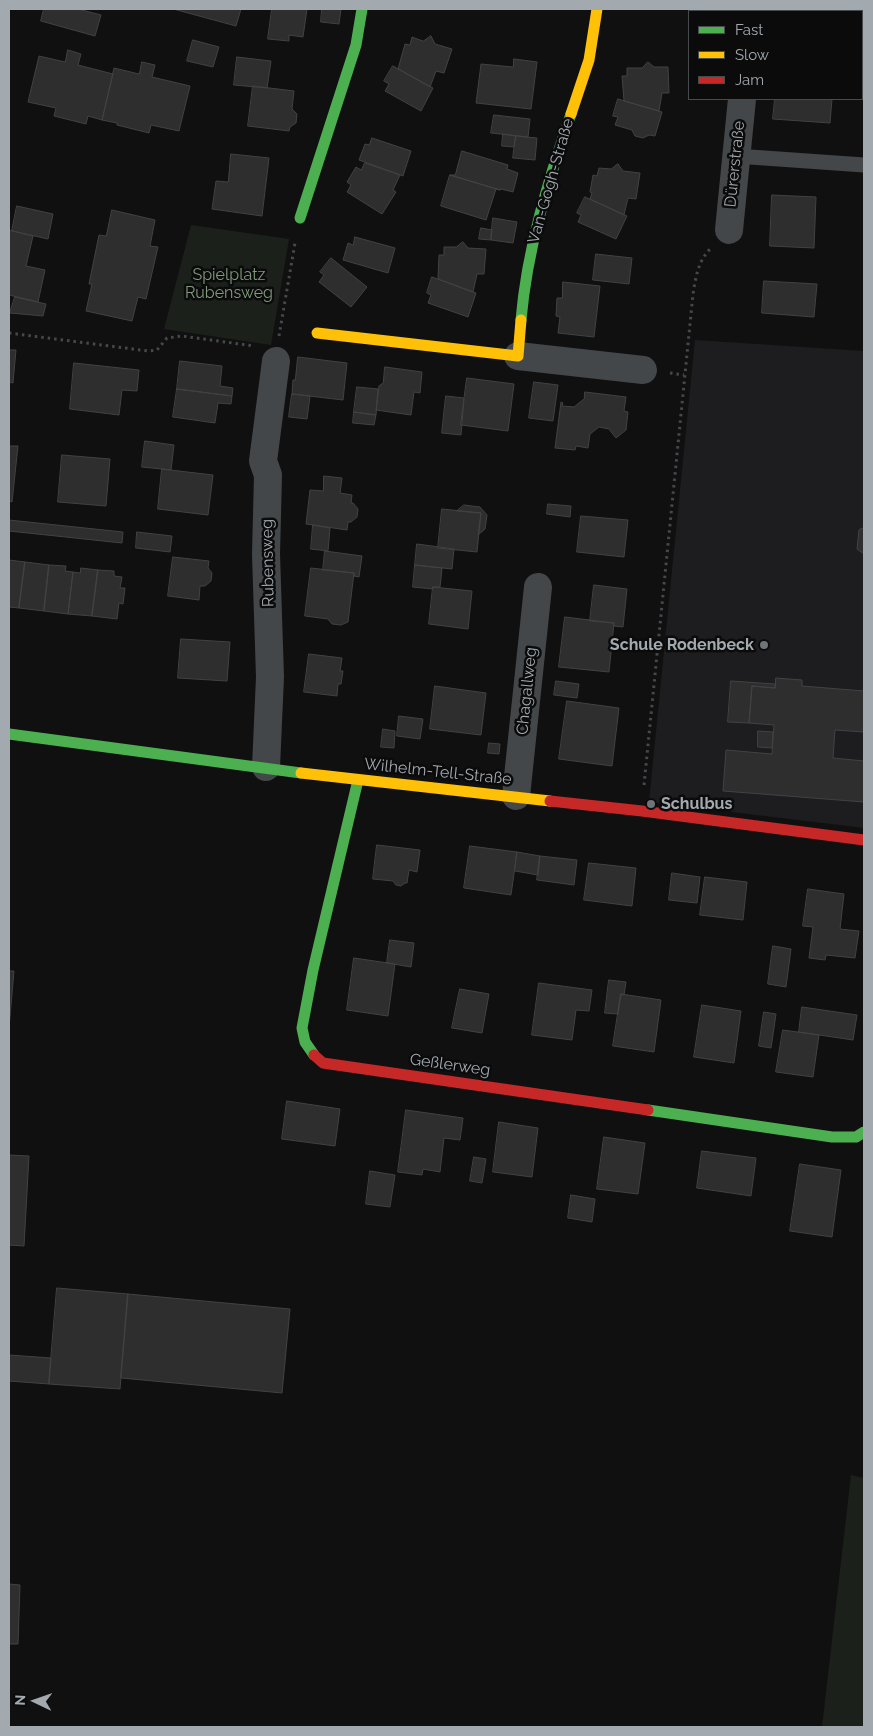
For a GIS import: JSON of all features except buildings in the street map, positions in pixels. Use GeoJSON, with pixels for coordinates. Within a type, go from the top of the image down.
{"type":"FeatureCollection","features":[{"type":"Feature","properties":{"kind":"street"},"geometry":{"type":"LineString","coordinates":[[300,218],[356,45],[362,9]]}},
{"type":"Feature","properties":{"kind":"street","name":"Van-Gogh-Straße"},"geometry":{"type":"LineString","coordinates":[[518,356],[523,295],[532,244],[549,179],[588,60],[597,9]]}},
{"type":"Feature","properties":{"kind":"street","name":"Dürerstraße"},"geometry":{"type":"LineString","coordinates":[[729,230],[742,100]]}},
{"type":"Feature","properties":{"kind":"street"},"geometry":{"type":"LineString","coordinates":[[317,333],[643,370]]}},
{"type":"Feature","properties":{"kind":"street","name":"Rubensweg"},"geometry":{"type":"LineString","coordinates":[[266,767],[270,677],[266,554],[268,475],[263,461],[276,355]]}},
{"type":"Feature","properties":{"kind":"street","name":"Chagallweg"},"geometry":{"type":"LineString","coordinates":[[516,796],[538,587]]}},
{"type":"Feature","properties":{"kind":"street","name":"Wilhelm-Tell-Straße"},"geometry":{"type":"LineString","coordinates":[[9,734],[358,780],[642,810],[864,840]]}},
{"type":"Feature","properties":{"kind":"street","name":"Geßlerweg"},"geometry":{"type":"LineString","coordinates":[[358,780],[313,970],[302,1028],[305,1042],[313,1054],[323,1063],[832,1137],[856,1137],[864,1132]]}},
{"type":"Feature","properties":{"kind":"lane"},"geometry":{"type":"LineString","coordinates":[[736,156],[864,165]]}},
{"type":"Feature","properties":{"kind":"path"},"geometry":{"type":"LineString","coordinates":[[9,333],[148,351],[157,350],[167,338],[182,336],[276,355],[300,218]]}},
{"type":"Feature","properties":{"kind":"path"},"geometry":{"type":"LineString","coordinates":[[642,810],[693,294],[697,268],[706,252],[729,230]]}},
{"type":"Feature","properties":{"kind":"shaded area","name":"Schule Rodenbeck"},"geometry":{"type":"Polygon","coordinates":[[[695,340],[864,351],[864,828],[649,802],[695,340]]]}},
{"type":"Feature","properties":{"kind":"green space","name":"Spielplatz Rubensweg"},"geometry":{"type":"Polygon","coordinates":[[[191,225],[289,239],[271,345],[164,329],[191,225]]]}},
{"type":"Feature","properties":{"kind":"green space"},"geometry":{"type":"Polygon","coordinates":[[[851,1475],[864,1478],[864,1727],[822,1727],[851,1475]]]}},
{"type":"Feature","properties":{"kind":"traffic: fast"},"geometry":{"type":"LineString","coordinates":[[300,218],[356,45],[362,9]]}},
{"type":"Feature","properties":{"kind":"traffic: fast"},"geometry":{"type":"LineString","coordinates":[[521,320],[533,241],[554,164],[571,114]]}},
{"type":"Feature","properties":{"kind":"traffic: fast"},"geometry":{"type":"LineString","coordinates":[[9,734],[301,773]]}},
{"type":"Feature","properties":{"kind":"traffic: fast"},"geometry":{"type":"LineString","coordinates":[[314,1055],[305,1042],[302,1028],[313,970],[358,780]]}},
{"type":"Feature","properties":{"kind":"traffic: fast"},"geometry":{"type":"LineString","coordinates":[[648,1110],[832,1137],[856,1137],[864,1132]]}},
{"type":"Feature","properties":{"kind":"traffic: slow"},"geometry":{"type":"LineString","coordinates":[[571,114],[589,60],[597,9]]}},
{"type":"Feature","properties":{"kind":"traffic: slow"},"geometry":{"type":"LineString","coordinates":[[317,333],[518,356],[521,320]]}},
{"type":"Feature","properties":{"kind":"traffic: slow"},"geometry":{"type":"LineString","coordinates":[[301,773],[550,801]]}},
{"type":"Feature","properties":{"kind":"traffic: jam"},"geometry":{"type":"LineString","coordinates":[[550,801],[864,840]]}},
{"type":"Feature","properties":{"kind":"traffic: jam"},"geometry":{"type":"LineString","coordinates":[[314,1055],[323,1063],[648,1110]]}},
{"type":"Feature","properties":{"kind":"place","name":"Schule Rodenbeck"},"geometry":{"type":"Point","coordinates":[764,645]}},
{"type":"Feature","properties":{"kind":"place","name":"Schulbus"},"geometry":{"type":"Point","coordinates":[651,804]}}]}
